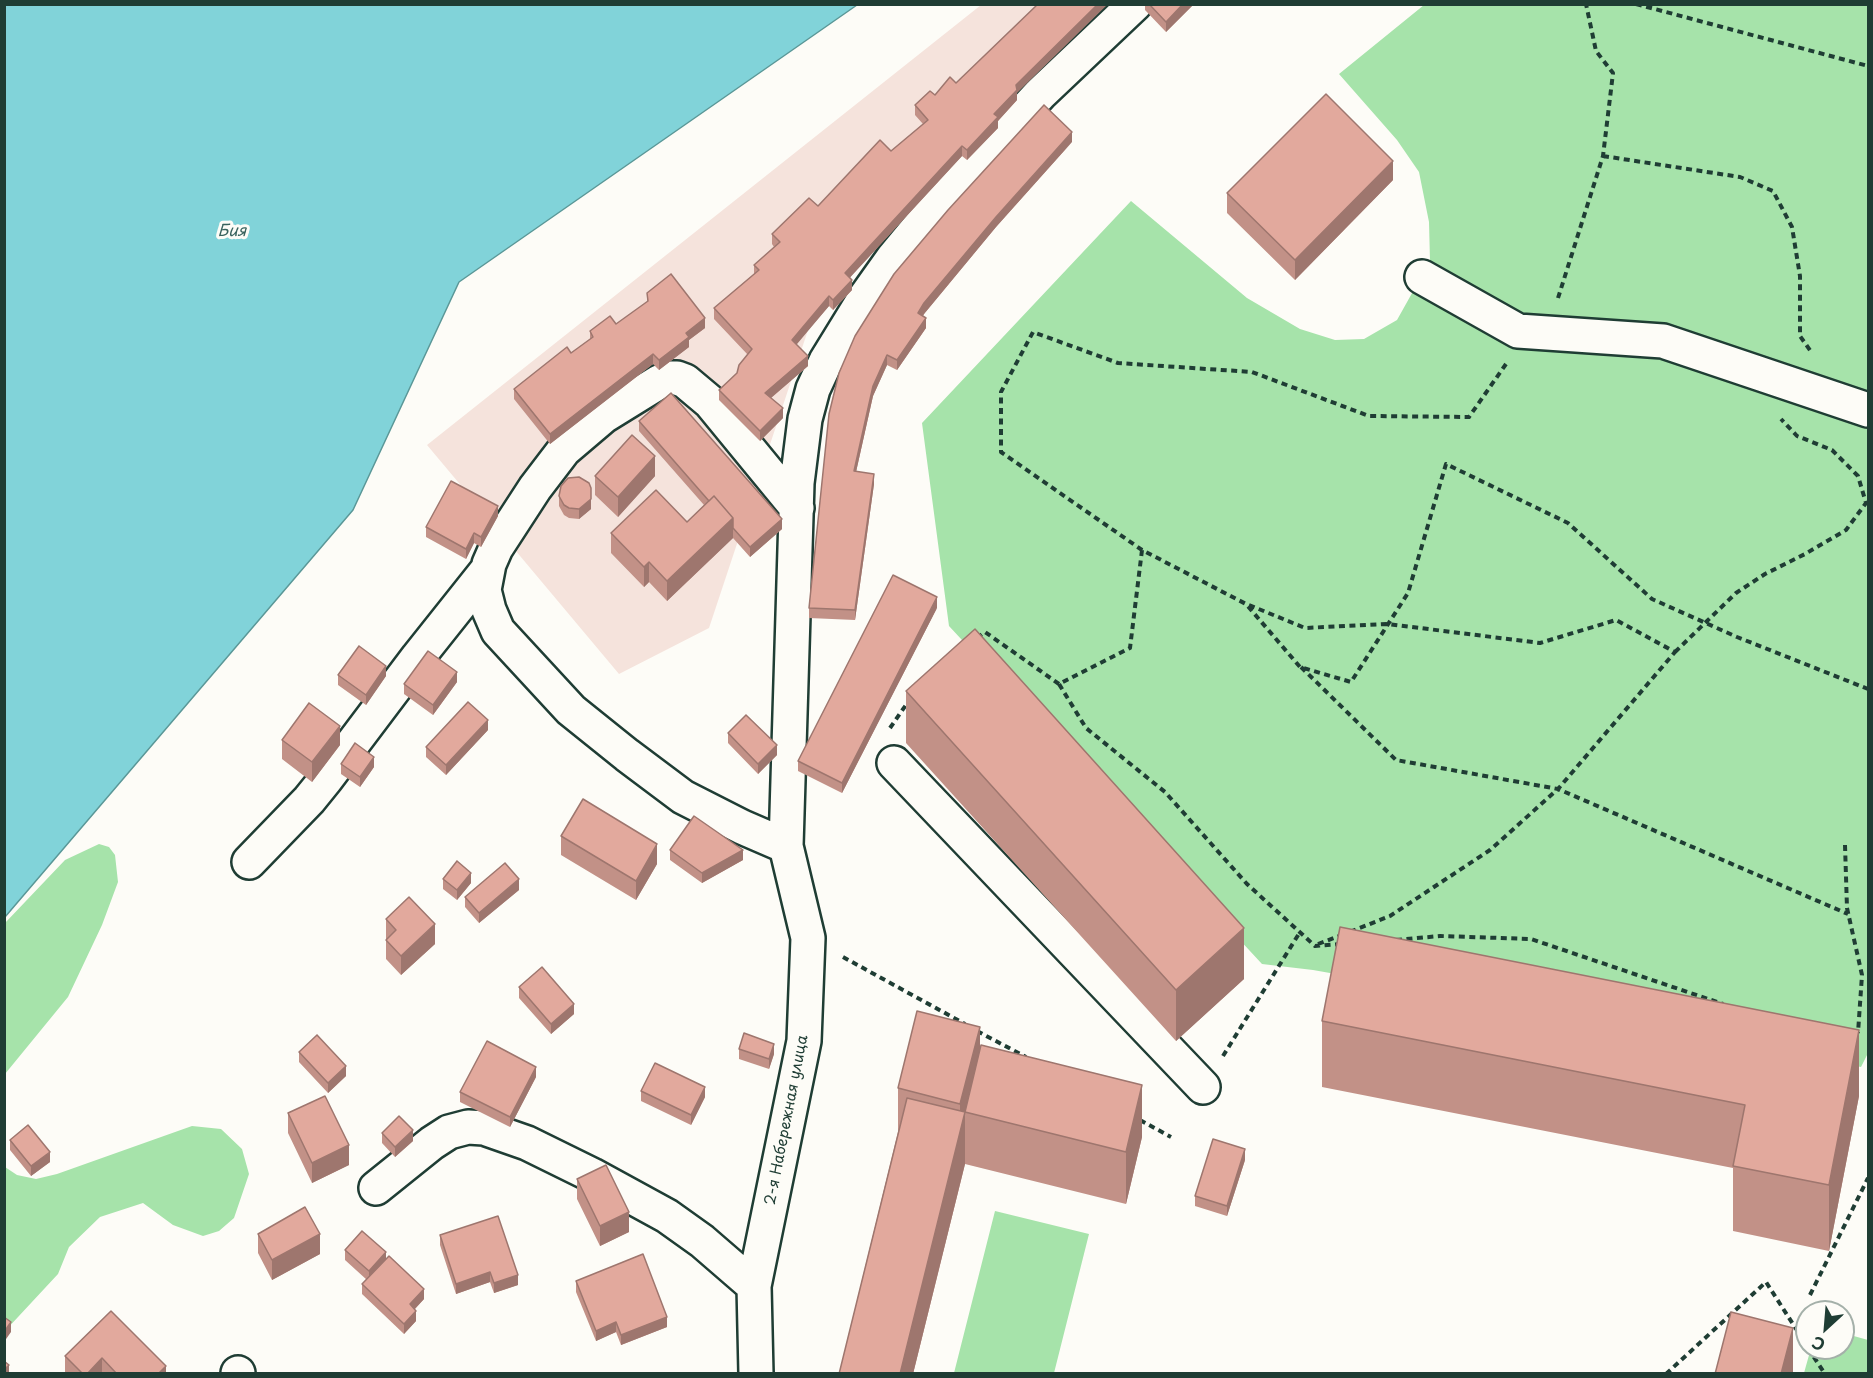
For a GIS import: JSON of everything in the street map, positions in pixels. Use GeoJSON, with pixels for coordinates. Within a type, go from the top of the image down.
{"type":"FeatureCollection","features":[{"type":"Feature","properties":{"kind":"street","name":"2-я Набережная улица"},"geometry":{"type":"LineString","coordinates":[[756,1374],[754,1286],[804,1041],[808,938],[786,846],[800,455],[805,419],[813,389],[832,351],[893,258],[1014,121],[1135,4]]}},
{"type":"Feature","properties":{"kind":"street"},"geometry":{"type":"LineString","coordinates":[[1422,277],[1532,332],[1663,341],[1869,410]]}},
{"type":"Feature","properties":{"kind":"street"},"geometry":{"type":"LineString","coordinates":[[786,846],[683,796],[571,710],[498,631],[484,590],[488,569],[496,548],[535,488],[564,450],[604,416],[668,378],[685,381],[710,402],[797,508]]}},
{"type":"Feature","properties":{"kind":"street"},"geometry":{"type":"LineString","coordinates":[[249,862],[309,800],[488,569]]}},
{"type":"Feature","properties":{"kind":"street"},"geometry":{"type":"LineString","coordinates":[[894,763],[1203,1087]]}},
{"type":"Feature","properties":{"kind":"street"},"geometry":{"type":"LineString","coordinates":[[376,1188],[449,1132],[468,1127],[484,1128],[527,1143],[667,1216],[702,1241],[754,1286]]}},
{"type":"Feature","properties":{"kind":"path"},"geometry":{"type":"LineString","coordinates":[[1586,4],[1596,51],[1613,73],[1604,156],[1532,332],[1515,351],[1469,417],[1370,416],[1252,372],[1118,363],[1033,332],[1002,392],[1001,452],[1142,550],[1246,604],[1305,628],[1388,624],[1540,643],[1616,620],[1675,652]]}},
{"type":"Feature","properties":{"kind":"path"},"geometry":{"type":"LineString","coordinates":[[1636,4],[1869,66]]}},
{"type":"Feature","properties":{"kind":"path"},"geometry":{"type":"LineString","coordinates":[[1604,156],[1740,177],[1773,191],[1792,227],[1800,276],[1800,336],[1812,354]]}},
{"type":"Feature","properties":{"kind":"path"},"geometry":{"type":"LineString","coordinates":[[1315,946],[1390,916],[1490,850],[1558,789],[1675,652],[1736,593],[1765,574],[1806,554],[1846,530],[1866,503],[1858,476],[1832,450],[1797,436],[1776,413]]}},
{"type":"Feature","properties":{"kind":"path"},"geometry":{"type":"LineString","coordinates":[[1300,667],[1351,682],[1408,593],[1446,464],[1568,523],[1652,599],[1869,688]]}},
{"type":"Feature","properties":{"kind":"path"},"geometry":{"type":"LineString","coordinates":[[1059,684],[1130,648],[1142,550]]}},
{"type":"Feature","properties":{"kind":"path"},"geometry":{"type":"LineString","coordinates":[[1246,604],[1300,667],[1396,760],[1558,789],[1849,915]]}},
{"type":"Feature","properties":{"kind":"path"},"geometry":{"type":"LineString","coordinates":[[969,645],[986,632],[1059,684],[1086,728],[1165,792],[1247,884],[1315,946],[1349,943]]}},
{"type":"Feature","properties":{"kind":"path"},"geometry":{"type":"LineString","coordinates":[[894,763],[889,729],[914,695]]}},
{"type":"Feature","properties":{"kind":"path"},"geometry":{"type":"LineString","coordinates":[[1845,845],[1849,915],[1862,975],[1857,1038]]}},
{"type":"Feature","properties":{"kind":"path"},"geometry":{"type":"LineString","coordinates":[[1203,1087],[1300,932]]}},
{"type":"Feature","properties":{"kind":"path"},"geometry":{"type":"LineString","coordinates":[[1394,940],[1440,936],[1531,939],[1733,1007]]}},
{"type":"Feature","properties":{"kind":"path"},"geometry":{"type":"LineString","coordinates":[[808,938],[1036,1063]]}},
{"type":"Feature","properties":{"kind":"path"},"geometry":{"type":"LineString","coordinates":[[1140,1120],[1171,1137]]}},
{"type":"Feature","properties":{"kind":"path"},"geometry":{"type":"LineString","coordinates":[[1810,1295],[1869,1179]]}},
{"type":"Feature","properties":{"kind":"path"},"geometry":{"type":"LineString","coordinates":[[1666,1374],[1766,1282],[1795,1327]]}},
{"type":"Feature","properties":{"kind":"path"},"geometry":{"type":"LineString","coordinates":[[1816,1360],[1825,1374]]}},
{"type":"Feature","properties":{"kind":"shaded area"},"geometry":{"type":"Polygon","coordinates":[[[981,5],[1121,5],[1019,101],[813,315],[709,628],[619,674],[427,445],[981,5]]]}},
{"type":"Feature","properties":{"kind":"green space"},"geometry":{"type":"Polygon","coordinates":[[[1424,5],[1868,5],[1868,1053],[1861,1067],[1313,970],[1262,964],[949,626],[922,423],[1131,201],[1247,298],[1300,329],[1335,340],[1364,339],[1397,320],[1430,261],[1429,222],[1419,172],[1397,140],[1339,74],[1424,5]]]}},
{"type":"Feature","properties":{"kind":"green space"},"geometry":{"type":"Polygon","coordinates":[[[99,844],[109,847],[115,855],[118,882],[102,925],[68,997],[5,1074],[5,923],[65,860],[99,844]]]}},
{"type":"Feature","properties":{"kind":"green space"},"geometry":{"type":"Polygon","coordinates":[[[192,1126],[221,1129],[242,1149],[249,1174],[234,1218],[219,1231],[203,1236],[173,1225],[143,1203],[100,1217],[69,1247],[58,1274],[5,1331],[5,1167],[17,1175],[36,1179],[57,1174],[192,1126]]]}},
{"type":"Feature","properties":{"kind":"green space"},"geometry":{"type":"Polygon","coordinates":[[[995,1211],[1089,1234],[1054,1373],[954,1373],[995,1211]]]}},
{"type":"Feature","properties":{"kind":"green space"},"geometry":{"type":"Polygon","coordinates":[[[1855,1336],[1868,1340],[1868,1373],[1804,1373],[1808,1360],[1855,1360],[1855,1336]]]}},
{"type":"Feature","properties":{"kind":"water","name":"Бия"},"geometry":{"type":"Polygon","coordinates":[[[5,4],[857,5],[459,282],[353,510],[5,917],[5,4]]]}},
{"type":"Feature","properties":{"kind":"building"},"geometry":{"type":"Polygon","coordinates":[[[1038,4],[1098,4],[1016,85],[1017,90],[994,114],[998,117],[967,150],[962,146],[845,273],[852,280],[833,300],[829,296],[792,340],[808,356],[765,393],[783,408],[760,431],[719,390],[737,373],[739,365],[752,349],[714,308],[759,270],[754,265],[780,242],[772,234],[809,198],[818,206],[880,140],[891,151],[928,120],[915,105],[930,91],[935,95],[950,77],[956,83],[1038,4]]]}},
{"type":"Feature","properties":{"kind":"building"},"geometry":{"type":"Polygon","coordinates":[[[1149,4],[1183,4],[1166,22],[1149,4]]]}},
{"type":"Feature","properties":{"kind":"building"},"geometry":{"type":"Polygon","coordinates":[[[1326,94],[1393,161],[1295,260],[1227,193],[1326,94]]]}},
{"type":"Feature","properties":{"kind":"building"},"geometry":{"type":"Polygon","coordinates":[[[1044,105],[1072,132],[996,217],[924,303],[918,313],[926,318],[897,360],[887,355],[873,386],[854,471],[874,474],[855,610],[809,608],[829,414],[839,373],[855,336],[894,274],[948,210],[1044,105]]]}},
{"type":"Feature","properties":{"kind":"building"},"geometry":{"type":"Polygon","coordinates":[[[671,274],[705,318],[686,333],[689,337],[659,360],[653,354],[550,434],[514,389],[567,347],[571,353],[593,337],[590,331],[610,316],[616,324],[648,301],[647,293],[671,274]]]}},
{"type":"Feature","properties":{"kind":"building"},"geometry":{"type":"Polygon","coordinates":[[[671,393],[782,519],[750,547],[733,528],[733,518],[714,496],[709,501],[639,421],[671,393]]]}},
{"type":"Feature","properties":{"kind":"building"},"geometry":{"type":"Polygon","coordinates":[[[632,435],[655,456],[618,497],[595,476],[632,435]]]}},
{"type":"Feature","properties":{"kind":"building"},"geometry":{"type":"Polygon","coordinates":[[[579,477],[589,483],[591,499],[579,509],[569,508],[564,505],[559,496],[561,486],[568,478],[579,477]]]}},
{"type":"Feature","properties":{"kind":"building"},"geometry":{"type":"Polygon","coordinates":[[[451,481],[498,506],[481,537],[474,533],[466,549],[426,527],[451,481]]]}},
{"type":"Feature","properties":{"kind":"building"},"geometry":{"type":"Polygon","coordinates":[[[656,490],[687,522],[714,496],[733,518],[667,581],[649,562],[644,567],[611,533],[656,490]]]}},
{"type":"Feature","properties":{"kind":"building"},"geometry":{"type":"Polygon","coordinates":[[[893,575],[937,597],[842,783],[798,761],[893,575]]]}},
{"type":"Feature","properties":{"kind":"building"},"geometry":{"type":"Polygon","coordinates":[[[975,629],[1244,928],[1176,990],[906,691],[975,629]]]}},
{"type":"Feature","properties":{"kind":"building"},"geometry":{"type":"Polygon","coordinates":[[[359,646],[386,666],[366,695],[338,675],[359,646]]]}},
{"type":"Feature","properties":{"kind":"building"},"geometry":{"type":"Polygon","coordinates":[[[428,651],[457,672],[433,705],[404,684],[428,651]]]}},
{"type":"Feature","properties":{"kind":"building"},"geometry":{"type":"Polygon","coordinates":[[[468,702],[488,720],[446,765],[426,747],[468,702]]]}},
{"type":"Feature","properties":{"kind":"building"},"geometry":{"type":"Polygon","coordinates":[[[309,703],[340,726],[312,762],[282,740],[309,703]]]}},
{"type":"Feature","properties":{"kind":"building"},"geometry":{"type":"Polygon","coordinates":[[[746,715],[777,745],[758,764],[728,733],[746,715]]]}},
{"type":"Feature","properties":{"kind":"building"},"geometry":{"type":"Polygon","coordinates":[[[355,743],[374,757],[360,777],[341,764],[355,743]]]}},
{"type":"Feature","properties":{"kind":"building"},"geometry":{"type":"Polygon","coordinates":[[[583,799],[657,844],[636,881],[561,836],[583,799]]]}},
{"type":"Feature","properties":{"kind":"building"},"geometry":{"type":"Polygon","coordinates":[[[694,816],[743,850],[702,873],[670,850],[694,816]]]}},
{"type":"Feature","properties":{"kind":"building"},"geometry":{"type":"Polygon","coordinates":[[[457,861],[471,873],[457,890],[443,879],[457,861]]]}},
{"type":"Feature","properties":{"kind":"building"},"geometry":{"type":"Polygon","coordinates":[[[505,863],[519,879],[479,913],[465,897],[505,863]]]}},
{"type":"Feature","properties":{"kind":"building"},"geometry":{"type":"Polygon","coordinates":[[[409,897],[435,924],[401,956],[386,940],[396,930],[386,919],[409,897]]]}},
{"type":"Feature","properties":{"kind":"building"},"geometry":{"type":"Polygon","coordinates":[[[1340,927],[1859,1030],[1829,1185],[1733,1166],[1745,1105],[1322,1021],[1340,927]]]}},
{"type":"Feature","properties":{"kind":"building"},"geometry":{"type":"Polygon","coordinates":[[[542,967],[574,1004],[551,1024],[519,987],[542,967]]]}},
{"type":"Feature","properties":{"kind":"building"},"geometry":{"type":"Polygon","coordinates":[[[917,1011],[980,1027],[960,1104],[898,1088],[917,1011]]]}},
{"type":"Feature","properties":{"kind":"building"},"geometry":{"type":"Polygon","coordinates":[[[744,1033],[774,1044],[769,1059],[739,1049],[744,1033]]]}},
{"type":"Feature","properties":{"kind":"building"},"geometry":{"type":"Polygon","coordinates":[[[317,1035],[346,1066],[328,1083],[299,1052],[317,1035]]]}},
{"type":"Feature","properties":{"kind":"building"},"geometry":{"type":"Polygon","coordinates":[[[487,1041],[536,1067],[510,1117],[460,1092],[487,1041]]]}},
{"type":"Feature","properties":{"kind":"building"},"geometry":{"type":"Polygon","coordinates":[[[981,1045],[1142,1085],[1126,1152],[965,1112],[981,1045]]]}},
{"type":"Feature","properties":{"kind":"building"},"geometry":{"type":"Polygon","coordinates":[[[655,1063],[705,1087],[691,1115],[641,1091],[655,1063]]]}},
{"type":"Feature","properties":{"kind":"building"},"geometry":{"type":"Polygon","coordinates":[[[325,1096],[349,1145],[312,1163],[288,1113],[325,1096]]]}},
{"type":"Feature","properties":{"kind":"building"},"geometry":{"type":"Polygon","coordinates":[[[907,1098],[965,1112],[900,1374],[839,1374],[907,1098]]]}},
{"type":"Feature","properties":{"kind":"building"},"geometry":{"type":"Polygon","coordinates":[[[399,1116],[413,1130],[395,1147],[382,1133],[399,1116]]]}},
{"type":"Feature","properties":{"kind":"building"},"geometry":{"type":"Polygon","coordinates":[[[28,1125],[50,1152],[31,1166],[10,1140],[28,1125]]]}},
{"type":"Feature","properties":{"kind":"building"},"geometry":{"type":"Polygon","coordinates":[[[1213,1139],[1245,1149],[1227,1206],[1195,1196],[1213,1139]]]}},
{"type":"Feature","properties":{"kind":"building"},"geometry":{"type":"Polygon","coordinates":[[[606,1165],[629,1212],[600,1226],[577,1179],[606,1165]]]}},
{"type":"Feature","properties":{"kind":"building"},"geometry":{"type":"Polygon","coordinates":[[[305,1207],[320,1234],[272,1260],[258,1234],[305,1207]]]}},
{"type":"Feature","properties":{"kind":"building"},"geometry":{"type":"Polygon","coordinates":[[[498,1216],[518,1275],[494,1283],[490,1272],[456,1284],[440,1235],[498,1216]]]}},
{"type":"Feature","properties":{"kind":"building"},"geometry":{"type":"Polygon","coordinates":[[[362,1231],[386,1252],[369,1271],[345,1250],[362,1231]]]}},
{"type":"Feature","properties":{"kind":"building"},"geometry":{"type":"Polygon","coordinates":[[[643,1254],[667,1317],[621,1335],[616,1322],[596,1331],[576,1281],[643,1254]]]}},
{"type":"Feature","properties":{"kind":"building"},"geometry":{"type":"Polygon","coordinates":[[[389,1256],[424,1289],[410,1304],[416,1311],[404,1324],[362,1284],[389,1256]]]}},
{"type":"Feature","properties":{"kind":"building"},"geometry":{"type":"Polygon","coordinates":[[[111,1311],[166,1366],[158,1374],[117,1374],[102,1358],[87,1374],[83,1374],[65,1356],[111,1311]]]}},
{"type":"Feature","properties":{"kind":"building"},"geometry":{"type":"Polygon","coordinates":[[[1731,1312],[1793,1328],[1781,1374],[1715,1374],[1731,1312]]]}},
{"type":"Feature","properties":{"kind":"building"},"geometry":{"type":"Polygon","coordinates":[[[4,1317],[11,1322],[4,1332],[4,1317]]]}}]}
